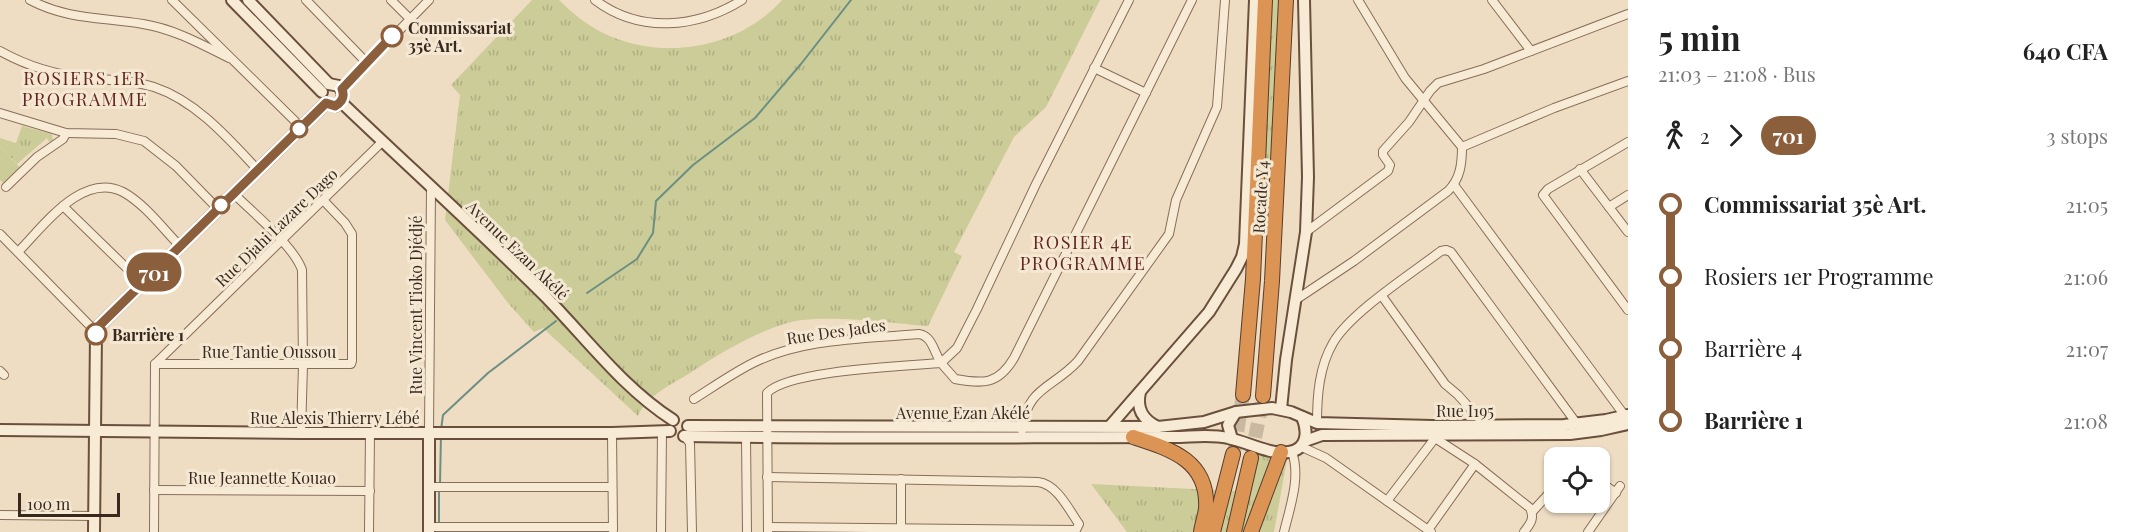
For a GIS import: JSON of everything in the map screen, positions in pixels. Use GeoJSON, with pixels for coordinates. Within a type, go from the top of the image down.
{"type":"FeatureCollection","features":[{"type":"Feature","properties":{"kind":"highway","name":"Rocade Y4"},"geometry":{"type":"LineString","coordinates":[[1244,395],[1253,279],[1265,0]]}},
{"type":"Feature","properties":{"kind":"highway","name":"Rocade Y4"},"geometry":{"type":"LineString","coordinates":[[1263,396],[1272,281],[1286,0]]}},
{"type":"Feature","properties":{"kind":"highway"},"geometry":{"type":"LineString","coordinates":[[1133,437],[1177,453],[1197,470],[1204,486],[1206,508],[1201,532]]}},
{"type":"Feature","properties":{"kind":"highway"},"geometry":{"type":"LineString","coordinates":[[1251,532],[1274,466],[1286,452]]}},
{"type":"Feature","properties":{"kind":"highway"},"geometry":{"type":"LineString","coordinates":[[1213,532],[1233,454]]}},
{"type":"Feature","properties":{"kind":"highway"},"geometry":{"type":"LineString","coordinates":[[1234,532],[1251,458]]}},
{"type":"Feature","properties":{"kind":"main road"},"geometry":{"type":"LineString","coordinates":[[232,0],[326,93]]}},
{"type":"Feature","properties":{"kind":"main road"},"geometry":{"type":"LineString","coordinates":[[94,532],[96,332],[100,325],[301,127],[326,93],[335,84],[342,89],[343,97],[341,102],[335,106],[326,93],[248,0]]}},
{"type":"Feature","properties":{"kind":"main road"},"geometry":{"type":"LineString","coordinates":[[1110,426],[1209,312],[1242,256],[1245,244],[1255,0]]}},
{"type":"Feature","properties":{"kind":"main road"},"geometry":{"type":"LineString","coordinates":[[1281,409],[1286,360],[1306,232],[1308,177],[1305,0]]}},
{"type":"Feature","properties":{"kind":"main road","name":"Avenue Ezan Akélé"},"geometry":{"type":"LineString","coordinates":[[341,102],[489,240],[651,405],[668,428]]}},
{"type":"Feature","properties":{"kind":"main road"},"geometry":{"type":"LineString","coordinates":[[1140,392],[1138,399],[1142,416],[1158,427]]}},
{"type":"Feature","properties":{"kind":"main road","name":"Rue I195"},"geometry":{"type":"LineString","coordinates":[[1236,412],[1272,408],[1281,409],[1317,423],[1433,433],[1485,425],[1577,424],[1627,418]]}},
{"type":"Feature","properties":{"kind":"main road"},"geometry":{"type":"LineString","coordinates":[[1236,412],[1228,425],[1232,439],[1286,452]]}},
{"type":"Feature","properties":{"kind":"main road","name":"Avenue Ezan Akélé"},"geometry":{"type":"LineString","coordinates":[[1022,433],[1110,426],[1158,427],[1204,422],[1236,412]]}},
{"type":"Feature","properties":{"kind":"main road"},"geometry":{"type":"LineString","coordinates":[[1302,417],[1306,426],[1304,444]]}},
{"type":"Feature","properties":{"kind":"main road","name":"Rue I195"},"geometry":{"type":"LineString","coordinates":[[1286,452],[1322,435],[1570,434],[1601,430],[1627,418]]}},
{"type":"Feature","properties":{"kind":"main road"},"geometry":{"type":"LineString","coordinates":[[682,419],[686,431],[675,436],[668,428],[682,419]]}},
{"type":"Feature","properties":{"kind":"main road","name":"Rue Alexis Thierry Lébé"},"geometry":{"type":"LineString","coordinates":[[0,430],[612,433],[668,428]]}},
{"type":"Feature","properties":{"kind":"main road","name":"Avenue Ezan Akélé"},"geometry":{"type":"LineString","coordinates":[[686,431],[746,437],[766,432]]}},
{"type":"Feature","properties":{"kind":"main road","name":"Avenue Ezan Akélé"},"geometry":{"type":"LineString","coordinates":[[686,431],[1022,433],[1232,439]]}},
{"type":"Feature","properties":{"kind":"main road","name":"Rue Vincent Tioko Djédjé"},"geometry":{"type":"LineString","coordinates":[[429,432],[429,530]]}},
{"type":"Feature","properties":{"kind":"street"},"geometry":{"type":"LineString","coordinates":[[30,0],[69,15],[144,24],[166,29],[190,38],[229,58]]}},
{"type":"Feature","properties":{"kind":"street"},"geometry":{"type":"LineString","coordinates":[[172,0],[301,127]]}},
{"type":"Feature","properties":{"kind":"street"},"geometry":{"type":"LineString","coordinates":[[306,0],[367,63]]}},
{"type":"Feature","properties":{"kind":"street"},"geometry":{"type":"LineString","coordinates":[[391,0],[410,19]]}},
{"type":"Feature","properties":{"kind":"street"},"geometry":{"type":"LineString","coordinates":[[342,89],[429,0]]}},
{"type":"Feature","properties":{"kind":"street"},"geometry":{"type":"LineString","coordinates":[[595,0],[617,13],[635,19],[670,24],[690,22],[725,11],[742,0]]}},
{"type":"Feature","properties":{"kind":"street"},"geometry":{"type":"LineString","coordinates":[[767,477],[1046,483],[1052,487],[1079,524],[1076,530],[768,530],[766,432],[767,393],[771,388],[780,384],[813,375],[940,363],[953,353],[977,309],[1036,184],[1129,0]]}},
{"type":"Feature","properties":{"kind":"street"},"geometry":{"type":"LineString","coordinates":[[940,363],[955,379],[974,382],[991,381],[1010,365],[1192,0]]}},
{"type":"Feature","properties":{"kind":"street"},"geometry":{"type":"LineString","coordinates":[[1022,433],[1031,399],[1068,372],[1078,361],[1169,234],[1176,200],[1217,107],[1225,0]]}},
{"type":"Feature","properties":{"kind":"street"},"geometry":{"type":"LineString","coordinates":[[1296,299],[1354,261],[1454,185],[1457,182],[1462,159],[1462,147],[1405,78],[1358,0]]}},
{"type":"Feature","properties":{"kind":"street"},"geometry":{"type":"LineString","coordinates":[[1492,0],[1531,51]]}},
{"type":"Feature","properties":{"kind":"street"},"geometry":{"type":"LineString","coordinates":[[1306,232],[1388,171],[1390,165],[1383,151],[1409,122],[1438,83],[1484,69],[1628,14]]}},
{"type":"Feature","properties":{"kind":"street"},"geometry":{"type":"LineString","coordinates":[[0,51],[39,69],[63,75],[125,81],[156,88],[189,105],[209,121],[257,169]]}},
{"type":"Feature","properties":{"kind":"street"},"geometry":{"type":"LineString","coordinates":[[1094,68],[1146,93]]}},
{"type":"Feature","properties":{"kind":"street"},"geometry":{"type":"LineString","coordinates":[[1462,147],[1554,108],[1628,81]]}},
{"type":"Feature","properties":{"kind":"street"},"geometry":{"type":"LineString","coordinates":[[0,113],[66,133],[116,134],[144,141],[177,166],[218,208]]}},
{"type":"Feature","properties":{"kind":"street"},"geometry":{"type":"LineString","coordinates":[[6,187],[37,157],[63,139],[66,133]]}},
{"type":"Feature","properties":{"kind":"street","name":"Rue Djahi Lazare Dago"},"geometry":{"type":"LineString","coordinates":[[155,364],[382,142]]}},
{"type":"Feature","properties":{"kind":"street"},"geometry":{"type":"LineString","coordinates":[[1628,142],[1580,169],[1548,189],[1543,195],[1628,310]]}},
{"type":"Feature","properties":{"kind":"street"},"geometry":{"type":"LineString","coordinates":[[1580,169],[1628,232]]}},
{"type":"Feature","properties":{"kind":"street"},"geometry":{"type":"LineString","coordinates":[[1454,185],[1627,418]]}},
{"type":"Feature","properties":{"kind":"street"},"geometry":{"type":"LineString","coordinates":[[18,252],[63,206],[85,190],[96,187],[123,192],[138,203],[180,246]]}},
{"type":"Feature","properties":{"kind":"street","name":"Rue Vincent Tioko Djédjé"},"geometry":{"type":"LineString","coordinates":[[429,432],[431,187]]}},
{"type":"Feature","properties":{"kind":"street"},"geometry":{"type":"LineString","coordinates":[[233,193],[281,240],[299,261],[302,270],[301,433]]}},
{"type":"Feature","properties":{"kind":"street"},"geometry":{"type":"LineString","coordinates":[[1609,207],[1628,195]]}},
{"type":"Feature","properties":{"kind":"street","name":"Rue Tantie Oussou"},"geometry":{"type":"LineString","coordinates":[[155,364],[351,364],[352,234],[324,201]]}},
{"type":"Feature","properties":{"kind":"street"},"geometry":{"type":"LineString","coordinates":[[63,206],[142,284]]}},
{"type":"Feature","properties":{"kind":"street"},"geometry":{"type":"LineString","coordinates":[[0,234],[96,332]]}},
{"type":"Feature","properties":{"kind":"street"},"geometry":{"type":"LineString","coordinates":[[1317,423],[1317,392],[1327,354],[1333,342],[1357,316],[1441,251],[1446,250],[1451,252],[1577,424]]}},
{"type":"Feature","properties":{"kind":"street"},"geometry":{"type":"LineString","coordinates":[[1382,296],[1447,387],[1458,395],[1485,425]]}},
{"type":"Feature","properties":{"kind":"street","name":"Rue Des Jades"},"geometry":{"type":"LineString","coordinates":[[694,399],[752,363],[808,345],[919,333],[928,338],[940,363]]}},
{"type":"Feature","properties":{"kind":"street"},"geometry":{"type":"LineString","coordinates":[[154,532],[155,364]]}},
{"type":"Feature","properties":{"kind":"street"},"geometry":{"type":"LineString","coordinates":[[661,532],[668,428]]}},
{"type":"Feature","properties":{"kind":"street"},"geometry":{"type":"LineString","coordinates":[[686,431],[690,443],[692,532]]}},
{"type":"Feature","properties":{"kind":"street"},"geometry":{"type":"LineString","coordinates":[[369,532],[370,433]]}},
{"type":"Feature","properties":{"kind":"street"},"geometry":{"type":"LineString","coordinates":[[429,530],[613,530],[612,433]]}},
{"type":"Feature","properties":{"kind":"street"},"geometry":{"type":"LineString","coordinates":[[1387,501],[1433,433],[1475,464],[1532,512]]}},
{"type":"Feature","properties":{"kind":"street"},"geometry":{"type":"LineString","coordinates":[[746,437],[747,532]]}},
{"type":"Feature","properties":{"kind":"street"},"geometry":{"type":"LineString","coordinates":[[1304,444],[1430,531],[1475,464]]}},
{"type":"Feature","properties":{"kind":"street"},"geometry":{"type":"LineString","coordinates":[[1284,532],[1295,470],[1286,452]]}},
{"type":"Feature","properties":{"kind":"street"},"geometry":{"type":"LineString","coordinates":[[901,479],[901,530]]}},
{"type":"Feature","properties":{"kind":"street"},"geometry":{"type":"LineString","coordinates":[[1610,486],[1618,489],[1610,500]]}},
{"type":"Feature","properties":{"kind":"street"},"geometry":{"type":"LineString","coordinates":[[430,487],[611,487]]}},
{"type":"Feature","properties":{"kind":"street","name":"Rue Jeannette Kouao"},"geometry":{"type":"LineString","coordinates":[[154,490],[370,491]]}},
{"type":"Feature","properties":{"kind":"street"},"geometry":{"type":"LineString","coordinates":[[1524,532],[1531,523],[1532,512],[1544,499]]}},
{"type":"Feature","properties":{"kind":"street"},"geometry":{"type":"LineString","coordinates":[[1588,532],[1601,513]]}},
{"type":"Feature","properties":{"kind":"street"},"geometry":{"type":"LineString","coordinates":[[0,515],[94,516]]}},
{"type":"Feature","properties":{"kind":"green space"},"geometry":{"type":"Polygon","coordinates":[[[532,0],[559,0],[584,21],[612,37],[657,48],[680,48],[703,45],[746,29],[782,0],[1100,0],[1046,107],[1014,137],[954,252],[962,256],[928,326],[837,319],[787,323],[737,345],[668,386],[647,402],[638,416],[543,328],[534,332],[508,303],[445,220],[460,95],[451,85],[532,0]]]}},
{"type":"Feature","properties":{"kind":"green space"},"geometry":{"type":"Polygon","coordinates":[[[1251,0],[1289,0],[1270,219],[1240,246],[1251,0]]]}},
{"type":"Feature","properties":{"kind":"green space"},"geometry":{"type":"Polygon","coordinates":[[[22,126],[52,134],[53,141],[50,143],[47,138],[17,164],[0,146],[0,138],[16,143],[22,126]]]}},
{"type":"Feature","properties":{"kind":"green space"},"geometry":{"type":"Polygon","coordinates":[[[0,146],[22,170],[6,186],[0,180],[0,146]]]}},
{"type":"Feature","properties":{"kind":"green space"},"geometry":{"type":"Polygon","coordinates":[[[1254,452],[1287,459],[1274,532],[1127,532],[1091,484],[1235,491],[1254,452]]]}},
{"type":"Feature","properties":{"kind":"waterway"},"geometry":{"type":"LineString","coordinates":[[587,293],[637,259],[653,233],[656,201],[693,165],[755,118],[851,0]]}},
{"type":"Feature","properties":{"kind":"waterway"},"geometry":{"type":"LineString","coordinates":[[441,430],[443,415],[488,373],[556,321]]}},
{"type":"Feature","properties":{"kind":"waterway"},"geometry":{"type":"LineString","coordinates":[[440,484],[441,435]]}},
{"type":"Feature","properties":{"kind":"waterway"},"geometry":{"type":"LineString","coordinates":[[439,489],[439,532]]}},
{"type":"Feature","properties":{"kind":"tunnel"},"geometry":{"type":"LineString","coordinates":[[1234,452],[1243,395]]}},
{"type":"Feature","properties":{"kind":"tunnel"},"geometry":{"type":"LineString","coordinates":[[1251,458],[1263,398]]}},
{"type":"Feature","properties":{"kind":"bus line","name":"701"},"geometry":{"type":"LineString","coordinates":[[96,334],[100,325],[326,103],[335,106],[341,102],[342,89],[392,36]]}},
{"type":"Feature","properties":{"kind":"place","name":"Commissariat 35è Art."},"geometry":{"type":"Point","coordinates":[392,36]}},
{"type":"Feature","properties":{"kind":"place","name":"Barrière 1"},"geometry":{"type":"Point","coordinates":[96,334]}},
{"type":"Feature","properties":{"kind":"district","name":"ROSIERS 1ER PROGRAMME"},"geometry":{"type":"Point","coordinates":[85,88]}},
{"type":"Feature","properties":{"kind":"district","name":"ROSIER 4E PROGRAMME"},"geometry":{"type":"Point","coordinates":[1083,252]}}]}
